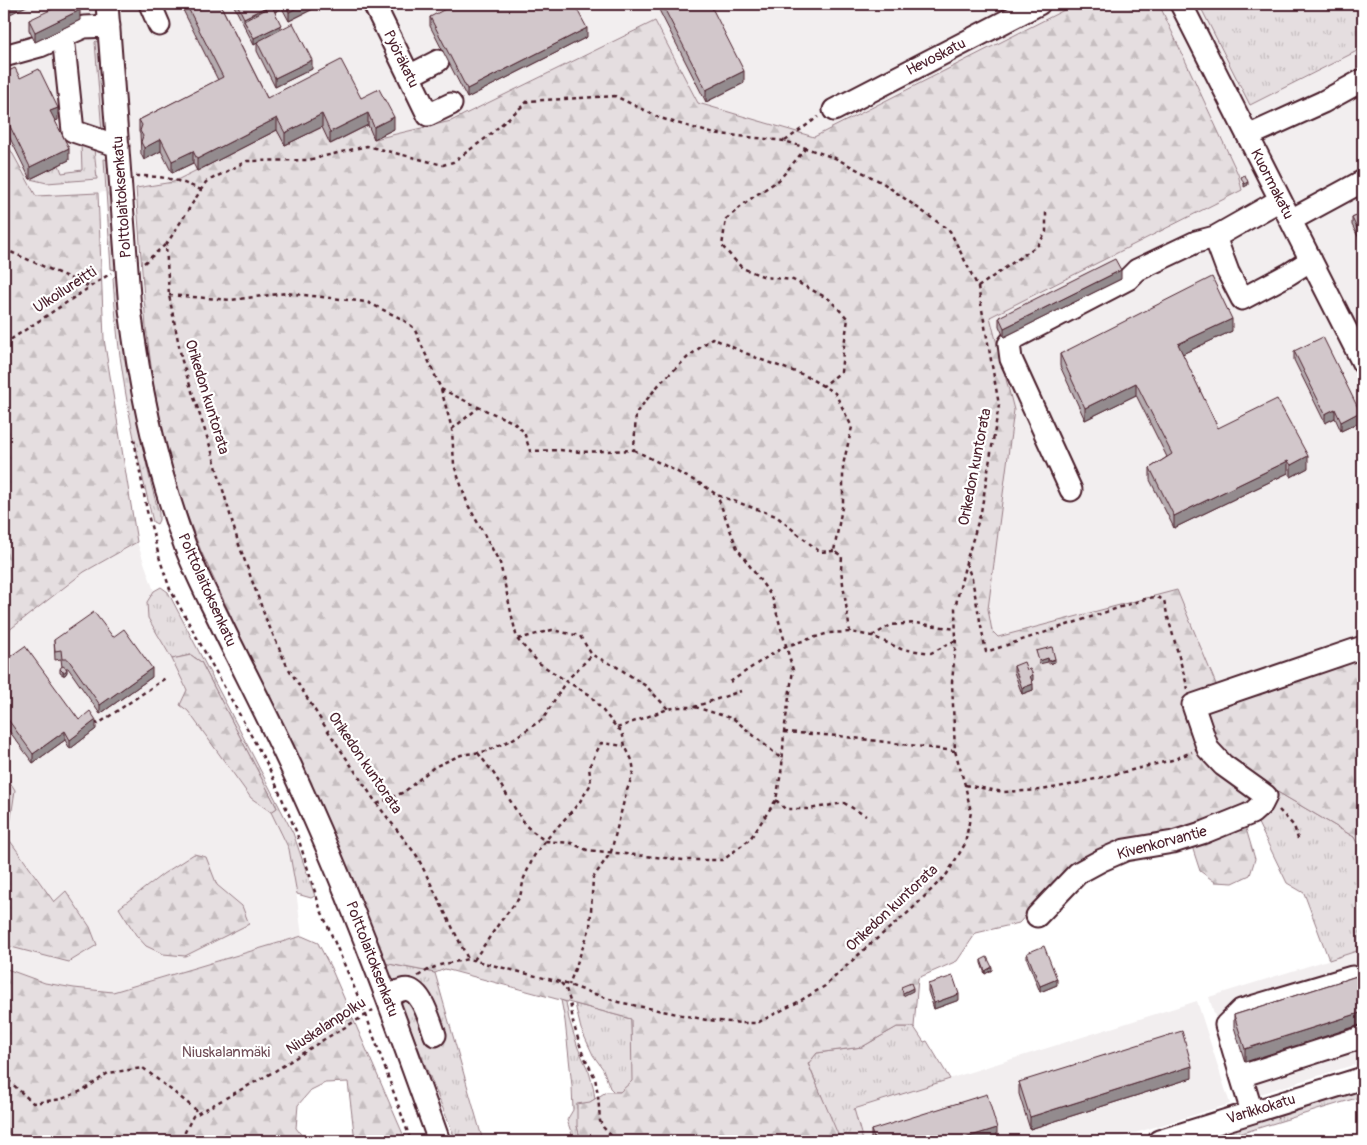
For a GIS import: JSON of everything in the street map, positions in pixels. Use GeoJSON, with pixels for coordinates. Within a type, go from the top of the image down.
{"type":"FeatureCollection","features":[{"type":"Feature","properties":{"kind":"street","name":"Polttolaitoksenkatu"},"geometry":{"type":"LineString","coordinates":[[107,4],[135,352],[143,399],[154,445],[187,550],[302,789],[345,890],[395,993],[439,1141]]}},
{"type":"Feature","properties":{"kind":"street"},"geometry":{"type":"LineString","coordinates":[[150,4],[159,25]]}},
{"type":"Feature","properties":{"kind":"street","name":"Pyöräkatu"},"geometry":{"type":"LineString","coordinates":[[374,4],[428,115],[451,104]]}},
{"type":"Feature","properties":{"kind":"street","name":"Hevoskatu"},"geometry":{"type":"LineString","coordinates":[[834,110],[1039,4]]}},
{"type":"Feature","properties":{"kind":"street","name":"Kuormakatu"},"geometry":{"type":"LineString","coordinates":[[1181,4],[1311,260],[1357,337],[1363,364]]}},
{"type":"Feature","properties":{"kind":"street"},"geometry":{"type":"LineString","coordinates":[[4,56],[40,46],[84,27],[109,26]]}},
{"type":"Feature","properties":{"kind":"street"},"geometry":{"type":"LineString","coordinates":[[63,36],[73,131],[118,146]]}},
{"type":"Feature","properties":{"kind":"street"},"geometry":{"type":"LineString","coordinates":[[409,76],[438,61]]}},
{"type":"Feature","properties":{"kind":"street"},"geometry":{"type":"LineString","coordinates":[[1248,136],[1323,102],[1363,80]]}},
{"type":"Feature","properties":{"kind":"street"},"geometry":{"type":"LineString","coordinates":[[1291,220],[1363,181]]}},
{"type":"Feature","properties":{"kind":"street"},"geometry":{"type":"LineString","coordinates":[[1071,490],[1011,359],[1010,344],[1012,339],[1128,280],[1137,270],[1196,242],[1216,237],[1280,200]]}},
{"type":"Feature","properties":{"kind":"street"},"geometry":{"type":"LineString","coordinates":[[1216,237],[1228,272],[1242,299],[1311,260]]}},
{"type":"Feature","properties":{"kind":"street"},"geometry":{"type":"LineString","coordinates":[[1266,796],[1223,765],[1208,749],[1193,705],[1363,647]]}},
{"type":"Feature","properties":{"kind":"street","name":"Kivenkorvantie"},"geometry":{"type":"LineString","coordinates":[[1038,916],[1078,873],[1102,860],[1125,850],[1173,842],[1205,832],[1252,813],[1262,804],[1266,796]]}},
{"type":"Feature","properties":{"kind":"street"},"geometry":{"type":"LineString","coordinates":[[1252,1112],[1226,1025],[1241,1010],[1352,977],[1363,982]]}},
{"type":"Feature","properties":{"kind":"street"},"geometry":{"type":"LineString","coordinates":[[395,993],[411,990],[419,995],[435,1035]]}},
{"type":"Feature","properties":{"kind":"street"},"geometry":{"type":"LineString","coordinates":[[1241,1076],[1363,1037]]}},
{"type":"Feature","properties":{"kind":"street","name":"Varikkokatu"},"geometry":{"type":"LineString","coordinates":[[1159,1141],[1363,1078]]}},
{"type":"Feature","properties":{"kind":"path","name":"Orikedon kuntorata"},"geometry":{"type":"LineString","coordinates":[[395,993],[420,974],[430,969],[468,959],[560,982],[618,1002],[698,1018],[757,1023],[825,986],[868,946],[910,911],[947,874],[965,844],[971,812],[955,751],[952,682],[956,640],[955,608],[981,512],[999,405],[978,288],[950,231],[883,183],[836,158],[785,141],[711,133],[660,118],[615,96],[528,101],[472,148],[453,162],[443,165],[367,146],[308,160],[248,161],[206,182],[166,245],[169,295],[182,361],[212,452],[238,542],[266,619],[287,666],[326,728],[376,804],[417,856],[468,959]]}},
{"type":"Feature","properties":{"kind":"path"},"geometry":{"type":"LineString","coordinates":[[785,141],[821,115],[834,110]]}},
{"type":"Feature","properties":{"kind":"path"},"geometry":{"type":"LineString","coordinates":[[806,148],[779,180],[753,197],[726,219],[722,246],[742,268],[765,277],[793,280],[829,299],[848,319],[841,372],[823,386]]}},
{"type":"Feature","properties":{"kind":"path"},"geometry":{"type":"LineString","coordinates":[[120,175],[160,176],[186,183],[201,190]]}},
{"type":"Feature","properties":{"kind":"path"},"geometry":{"type":"LineString","coordinates":[[978,288],[1038,245],[1046,232],[1046,211]]}},
{"type":"Feature","properties":{"kind":"path","name":"Ulkoilureitti"},"geometry":{"type":"LineString","coordinates":[[4,344],[110,274],[128,271],[141,266],[166,245]]}},
{"type":"Feature","properties":{"kind":"path"},"geometry":{"type":"LineString","coordinates":[[4,249],[90,287]]}},
{"type":"Feature","properties":{"kind":"path"},"geometry":{"type":"LineString","coordinates":[[169,295],[231,300],[286,293],[367,302],[402,319],[414,328],[441,389],[452,429],[454,464],[468,505],[500,563],[517,639],[539,663],[590,695],[617,728],[622,731],[625,746],[632,760],[634,771],[626,793],[611,852],[593,878],[590,928],[569,985]]}},
{"type":"Feature","properties":{"kind":"path"},"geometry":{"type":"LineString","coordinates":[[634,450],[636,413],[661,382],[712,338],[759,359],[804,375],[835,393],[852,427],[844,465],[843,502],[834,551]]}},
{"type":"Feature","properties":{"kind":"path"},"geometry":{"type":"LineString","coordinates":[[441,389],[513,422],[524,432],[530,452],[634,450],[703,485],[717,495],[776,516],[820,552],[834,551],[842,556],[840,570],[850,632]]}},
{"type":"Feature","properties":{"kind":"path"},"geometry":{"type":"LineString","coordinates":[[452,429],[478,407]]}},
{"type":"Feature","properties":{"kind":"path"},"geometry":{"type":"LineString","coordinates":[[478,753],[494,774],[525,825],[545,841],[571,843],[587,850],[684,860],[723,860],[750,839],[776,800],[783,760],[784,732],[793,670],[772,597],[737,548],[717,495]]}},
{"type":"Feature","properties":{"kind":"path"},"geometry":{"type":"LineString","coordinates":[[966,562],[972,578],[986,652],[1148,598],[1157,597],[1164,600],[1166,614],[1193,705]]}},
{"type":"Feature","properties":{"kind":"path"},"geometry":{"type":"LineString","coordinates":[[872,636],[890,625],[916,622],[956,629]]}},
{"type":"Feature","properties":{"kind":"path"},"geometry":{"type":"LineString","coordinates":[[517,639],[552,630],[580,636],[592,655],[617,667],[646,686],[668,709]]}},
{"type":"Feature","properties":{"kind":"path"},"geometry":{"type":"LineString","coordinates":[[730,682],[786,646],[829,633],[850,632],[872,636],[901,649],[931,653],[956,640]]}},
{"type":"Feature","properties":{"kind":"path"},"geometry":{"type":"LineString","coordinates":[[376,804],[404,792],[434,767],[461,755],[487,751],[513,739],[543,719],[566,681],[592,655]]}},
{"type":"Feature","properties":{"kind":"path"},"geometry":{"type":"LineString","coordinates":[[90,719],[98,724],[167,677]]}},
{"type":"Feature","properties":{"kind":"path"},"geometry":{"type":"LineString","coordinates":[[694,707],[742,692]]}},
{"type":"Feature","properties":{"kind":"path"},"geometry":{"type":"LineString","coordinates":[[617,728],[668,709],[694,707],[734,719],[783,760]]}},
{"type":"Feature","properties":{"kind":"path"},"geometry":{"type":"LineString","coordinates":[[784,732],[840,736],[955,751]]}},
{"type":"Feature","properties":{"kind":"path"},"geometry":{"type":"LineString","coordinates":[[474,960],[520,896],[524,878],[534,856],[579,803],[591,784],[589,767],[601,743],[625,746]]}},
{"type":"Feature","properties":{"kind":"path"},"geometry":{"type":"LineString","coordinates":[[965,785],[1004,792],[1042,790],[1124,772],[1208,749]]}},
{"type":"Feature","properties":{"kind":"path"},"geometry":{"type":"LineString","coordinates":[[1266,796],[1294,826],[1298,839]]}},
{"type":"Feature","properties":{"kind":"path"},"geometry":{"type":"LineString","coordinates":[[776,800],[785,809],[809,809],[844,803],[866,816]]}},
{"type":"Feature","properties":{"kind":"path"},"geometry":{"type":"LineString","coordinates":[[560,982],[566,989],[582,1052],[595,1078],[600,1121],[603,1128],[616,1141]]}},
{"type":"Feature","properties":{"kind":"path","name":"Niuskalanpolku"},"geometry":{"type":"LineString","coordinates":[[185,1141],[185,1132],[193,1116],[275,1071],[366,1015],[395,993]]}},
{"type":"Feature","properties":{"kind":"path"},"geometry":{"type":"LineString","coordinates":[[8,1080],[33,1103],[62,1099],[84,1090],[108,1072],[143,1068],[194,1108],[198,1114]]}},
{"type":"Feature","properties":{"kind":"shaded area"},"geometry":{"type":"Polygon","coordinates":[[[4,4],[1076,4],[814,137],[698,103],[655,21],[451,121],[374,139],[367,125],[330,144],[285,145],[277,130],[173,182],[98,193],[36,196],[4,138],[4,4]]]}},
{"type":"Feature","properties":{"kind":"shaded area"},"geometry":{"type":"Polygon","coordinates":[[[1159,4],[1363,4],[1363,645],[1220,694],[1177,590],[997,637],[992,631],[988,609],[1014,410],[989,317],[1242,190],[1238,174],[1159,4]]]}},
{"type":"Feature","properties":{"kind":"shaded area"},"geometry":{"type":"Polygon","coordinates":[[[137,542],[154,591],[147,602],[148,618],[172,659],[187,690],[180,705],[188,711],[251,798],[271,812],[289,849],[302,936],[113,992],[45,983],[4,968],[4,634],[84,572],[137,542]]]}},
{"type":"Feature","properties":{"kind":"shaded area"},"geometry":{"type":"Polygon","coordinates":[[[1363,949],[1363,1062],[1241,1100],[1209,997],[1363,949]]]}},
{"type":"Feature","properties":{"kind":"shaded area"},"geometry":{"type":"Polygon","coordinates":[[[1197,1001],[1230,1104],[1109,1141],[863,1141],[853,1109],[1197,1001]]]}},
{"type":"Feature","properties":{"kind":"green space"},"geometry":{"type":"Polygon","coordinates":[[[1076,4],[1159,4],[1238,174],[1242,190],[990,317],[1014,410],[988,609],[992,631],[998,637],[1177,590],[1220,694],[1363,645],[1363,854],[1354,837],[1264,784],[1244,822],[1255,859],[1250,875],[1233,883],[1215,882],[1200,871],[1186,828],[1121,841],[1068,869],[1019,923],[976,933],[957,961],[918,978],[914,1027],[897,1027],[862,1047],[817,1053],[808,1064],[840,1139],[834,1141],[581,1141],[577,1126],[577,1104],[590,1102],[606,1092],[620,1092],[632,1081],[631,1019],[445,969],[435,973],[384,963],[359,894],[201,551],[182,502],[165,441],[154,389],[146,327],[136,188],[173,182],[277,130],[285,145],[322,127],[331,144],[368,125],[375,139],[451,121],[655,21],[698,103],[814,137],[1076,4]]]}},
{"type":"Feature","properties":{"kind":"green space"},"geometry":{"type":"Polygon","coordinates":[[[1199,4],[1363,4],[1363,48],[1250,105],[1199,4]]]}},
{"type":"Feature","properties":{"kind":"green space"},"geometry":{"type":"Polygon","coordinates":[[[96,41],[100,43],[106,132],[102,132],[96,41]]]}},
{"type":"Feature","properties":{"kind":"green space"},"geometry":{"type":"Polygon","coordinates":[[[4,138],[36,196],[98,193],[104,339],[137,542],[84,572],[4,634],[4,138]]]}},
{"type":"Feature","properties":{"kind":"green space"},"geometry":{"type":"Polygon","coordinates":[[[81,144],[94,148],[97,179],[47,183],[30,179],[59,165],[62,173],[82,170],[81,144]]]}},
{"type":"Feature","properties":{"kind":"green space"},"geometry":{"type":"Polygon","coordinates":[[[104,159],[109,160],[119,268],[116,270],[111,269],[104,159]]]}},
{"type":"Feature","properties":{"kind":"green space"},"geometry":{"type":"Polygon","coordinates":[[[118,276],[129,366],[144,454],[159,513],[157,524],[153,522],[128,408],[117,335],[113,278],[118,276]]]}},
{"type":"Feature","properties":{"kind":"green space"},"geometry":{"type":"Polygon","coordinates":[[[161,587],[168,592],[293,833],[315,896],[311,898],[297,894],[289,849],[271,812],[277,808],[201,662],[191,655],[172,659],[148,618],[147,602],[154,591],[161,587]]]}},
{"type":"Feature","properties":{"kind":"green space"},"geometry":{"type":"Polygon","coordinates":[[[191,655],[201,662],[277,808],[271,812],[251,798],[188,711],[180,705],[187,690],[172,659],[191,655]]]}},
{"type":"Feature","properties":{"kind":"green space"},"geometry":{"type":"Polygon","coordinates":[[[8,779],[15,790],[8,838],[54,902],[66,891],[90,927],[97,945],[69,962],[11,947],[4,942],[4,783],[8,779]]]}},
{"type":"Feature","properties":{"kind":"green space"},"geometry":{"type":"Polygon","coordinates":[[[1264,784],[1354,837],[1363,854],[1363,949],[1329,960],[1304,893],[1287,883],[1255,817],[1264,784]]]}},
{"type":"Feature","properties":{"kind":"green space"},"geometry":{"type":"Polygon","coordinates":[[[194,854],[206,857],[217,885],[242,906],[249,924],[185,956],[163,954],[146,946],[136,935],[119,908],[163,874],[194,854]]]}},
{"type":"Feature","properties":{"kind":"green space","name":"Niuskalanmäki"},"geometry":{"type":"Polygon","coordinates":[[[302,936],[318,943],[331,968],[406,1141],[355,1141],[348,1082],[325,1083],[311,1090],[298,1105],[296,1128],[306,1141],[4,1141],[4,968],[45,983],[113,992],[302,936]]]}},
{"type":"Feature","properties":{"kind":"green space"},"geometry":{"type":"Polygon","coordinates":[[[384,963],[435,973],[483,1141],[456,1141],[384,963]]]}},
{"type":"Feature","properties":{"kind":"green space"},"geometry":{"type":"Polygon","coordinates":[[[561,1000],[566,1002],[569,1019],[578,1048],[589,1072],[595,1099],[590,1102],[577,1126],[581,1141],[574,1141],[567,1120],[573,1110],[572,1086],[561,1000]]]}},
{"type":"Feature","properties":{"kind":"green space"},"geometry":{"type":"Polygon","coordinates":[[[575,1004],[631,1019],[633,1081],[620,1092],[614,1092],[610,1088],[603,1069],[593,1055],[581,1029],[575,1004]]]}},
{"type":"Feature","properties":{"kind":"green space"},"geometry":{"type":"Polygon","coordinates":[[[897,1027],[914,1027],[924,1042],[927,1041],[950,1079],[854,1109],[863,1141],[834,1141],[839,1139],[808,1063],[817,1053],[862,1047],[897,1027]]]}},
{"type":"Feature","properties":{"kind":"green space"},"geometry":{"type":"Polygon","coordinates":[[[1363,1085],[1363,1096],[1216,1141],[1183,1141],[1363,1085]]]}},
{"type":"Feature","properties":{"kind":"building"},"geometry":{"type":"Polygon","coordinates":[[[4,4],[13,4],[4,8],[4,4]]]}},
{"type":"Feature","properties":{"kind":"building"},"geometry":{"type":"Polygon","coordinates":[[[63,4],[76,4],[80,10],[35,32],[29,20],[63,4]]]}},
{"type":"Feature","properties":{"kind":"building"},"geometry":{"type":"Polygon","coordinates":[[[186,4],[220,4],[267,98],[341,60],[361,98],[379,89],[394,117],[374,127],[368,113],[330,132],[322,114],[285,133],[277,118],[197,159],[193,151],[172,161],[161,139],[144,148],[141,142],[143,136],[140,131],[142,125],[139,120],[223,77],[186,4]]]}},
{"type":"Feature","properties":{"kind":"building"},"geometry":{"type":"Polygon","coordinates":[[[237,4],[272,4],[244,18],[237,4]]]}},
{"type":"Feature","properties":{"kind":"building"},"geometry":{"type":"Polygon","coordinates":[[[285,4],[304,4],[289,12],[285,4]]]}},
{"type":"Feature","properties":{"kind":"building"},"geometry":{"type":"Polygon","coordinates":[[[455,4],[574,4],[587,28],[467,89],[430,17],[455,4]]]}},
{"type":"Feature","properties":{"kind":"building"},"geometry":{"type":"Polygon","coordinates":[[[662,4],[710,4],[744,71],[706,90],[662,4]]]}},
{"type":"Feature","properties":{"kind":"building"},"geometry":{"type":"Polygon","coordinates":[[[272,6],[281,25],[254,38],[244,21],[272,6]]]}},
{"type":"Feature","properties":{"kind":"building"},"geometry":{"type":"Polygon","coordinates":[[[293,23],[312,60],[275,78],[257,42],[293,23]]]}},
{"type":"Feature","properties":{"kind":"building"},"geometry":{"type":"Polygon","coordinates":[[[4,67],[6,72],[15,68],[20,78],[39,69],[58,108],[50,111],[69,148],[30,167],[4,114],[4,67]]]}},
{"type":"Feature","properties":{"kind":"building"},"geometry":{"type":"Polygon","coordinates":[[[1245,175],[1248,182],[1244,184],[1241,177],[1245,175]]]}},
{"type":"Feature","properties":{"kind":"building"},"geometry":{"type":"Polygon","coordinates":[[[1363,213],[1363,240],[1352,218],[1363,213]]]}},
{"type":"Feature","properties":{"kind":"building"},"geometry":{"type":"Polygon","coordinates":[[[1115,259],[1121,270],[1004,328],[999,317],[1115,259]]]}},
{"type":"Feature","properties":{"kind":"building"},"geometry":{"type":"Polygon","coordinates":[[[1212,277],[1232,319],[1178,344],[1218,428],[1277,399],[1308,456],[1291,465],[1288,461],[1174,516],[1150,468],[1172,454],[1136,383],[1085,408],[1060,354],[1212,277]]]}},
{"type":"Feature","properties":{"kind":"building"},"geometry":{"type":"Polygon","coordinates":[[[1323,337],[1360,412],[1341,422],[1335,409],[1325,414],[1294,351],[1323,337]]]}},
{"type":"Feature","properties":{"kind":"building"},"geometry":{"type":"Polygon","coordinates":[[[94,612],[113,637],[124,629],[152,668],[100,705],[68,659],[62,659],[61,650],[55,651],[54,640],[94,612]]]}},
{"type":"Feature","properties":{"kind":"building"},"geometry":{"type":"Polygon","coordinates":[[[25,646],[79,720],[90,711],[96,720],[70,740],[65,731],[33,754],[4,714],[4,661],[25,646]]]}},
{"type":"Feature","properties":{"kind":"building"},"geometry":{"type":"Polygon","coordinates":[[[1052,647],[1055,659],[1049,661],[1048,658],[1039,661],[1036,651],[1052,647]]]}},
{"type":"Feature","properties":{"kind":"building"},"geometry":{"type":"Polygon","coordinates":[[[1024,662],[1027,670],[1030,669],[1033,675],[1030,676],[1033,684],[1022,688],[1014,666],[1024,662]]]}},
{"type":"Feature","properties":{"kind":"building"},"geometry":{"type":"Polygon","coordinates":[[[63,666],[67,669],[65,672],[60,669],[63,666]]]}},
{"type":"Feature","properties":{"kind":"building"},"geometry":{"type":"Polygon","coordinates":[[[1044,946],[1057,979],[1040,986],[1027,953],[1044,946]]]}},
{"type":"Feature","properties":{"kind":"building"},"geometry":{"type":"Polygon","coordinates":[[[987,957],[992,967],[985,971],[981,960],[987,957]]]}},
{"type":"Feature","properties":{"kind":"building"},"geometry":{"type":"Polygon","coordinates":[[[1360,975],[1363,984],[1363,1012],[1245,1049],[1234,1015],[1360,975]]]}},
{"type":"Feature","properties":{"kind":"building"},"geometry":{"type":"Polygon","coordinates":[[[953,976],[959,994],[934,1003],[928,984],[953,976]]]}},
{"type":"Feature","properties":{"kind":"building"},"geometry":{"type":"Polygon","coordinates":[[[911,983],[913,988],[903,993],[901,987],[911,983]]]}},
{"type":"Feature","properties":{"kind":"building"},"geometry":{"type":"Polygon","coordinates":[[[1182,1031],[1192,1066],[1030,1117],[1019,1082],[1182,1031]]]}},
{"type":"Feature","properties":{"kind":"building"},"geometry":{"type":"Polygon","coordinates":[[[987,1094],[997,1128],[955,1141],[875,1141],[871,1130],[987,1094]]]}}]}
